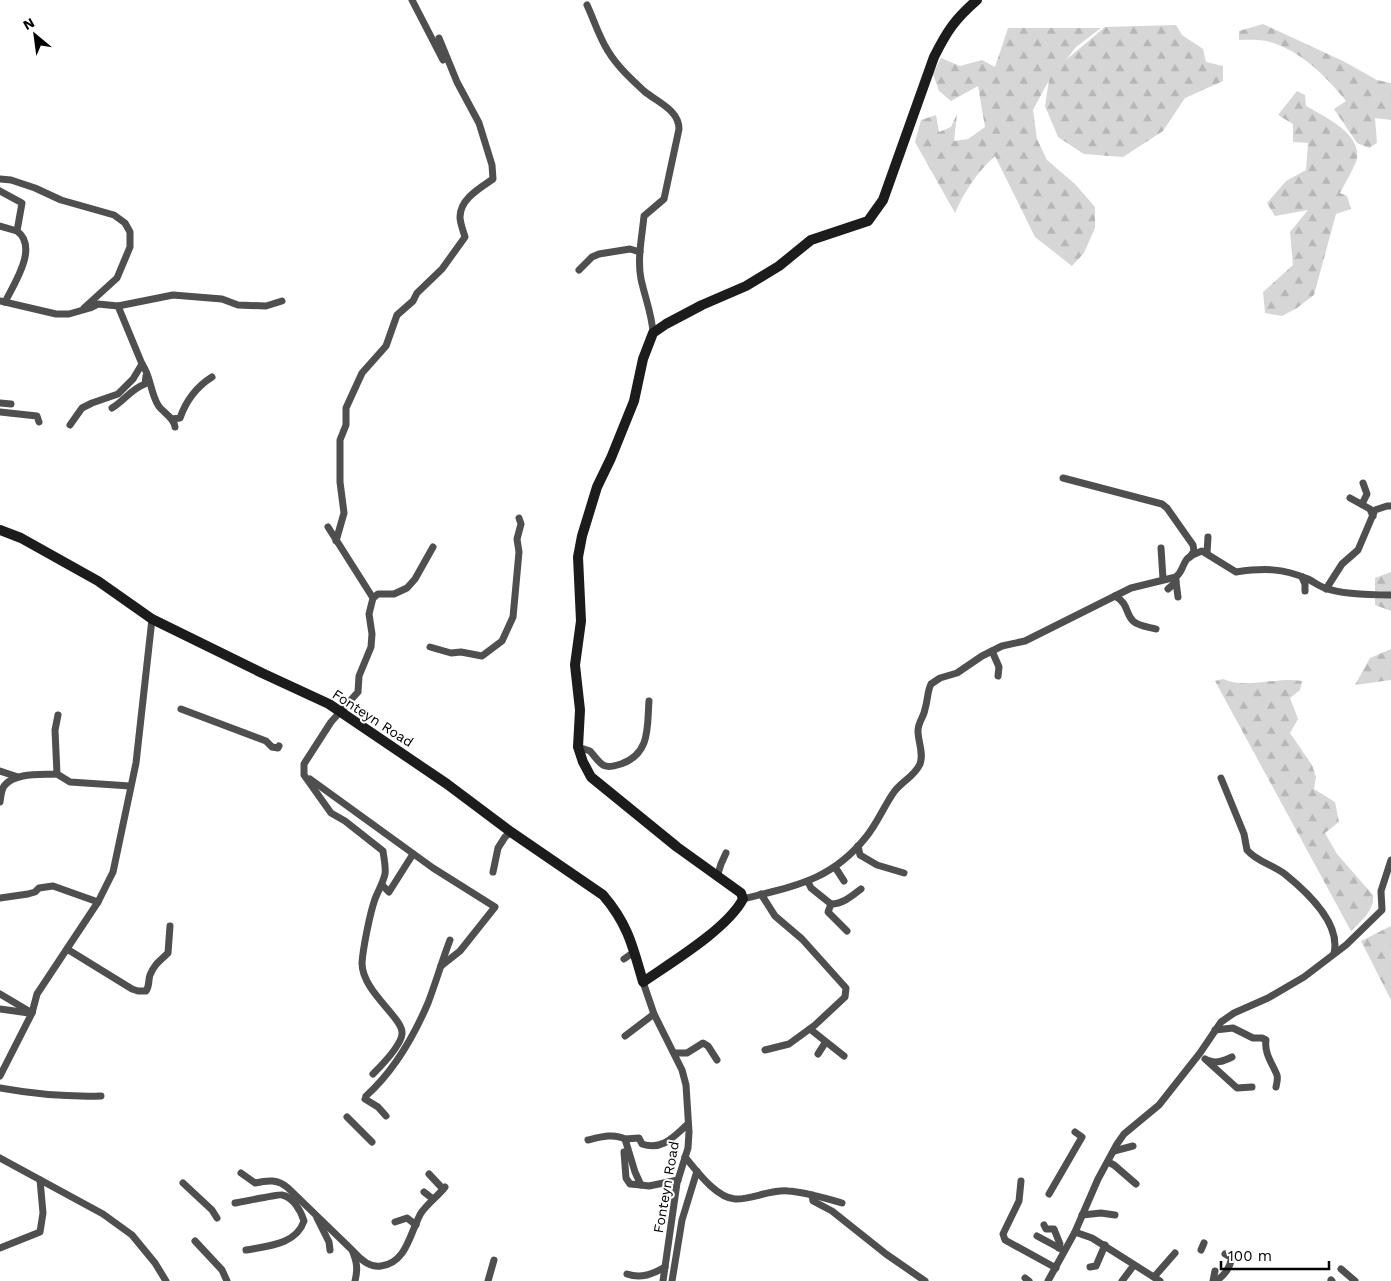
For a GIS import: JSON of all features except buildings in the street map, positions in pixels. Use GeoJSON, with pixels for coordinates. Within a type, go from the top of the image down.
{"type":"FeatureCollection","features":[{"type":"Feature","properties":{"kind":"street"},"geometry":{"type":"LineString","coordinates":[[412,0],[450,73],[457,82]]}},
{"type":"Feature","properties":{"kind":"street"},"geometry":{"type":"LineString","coordinates":[[653,333],[702,305],[753,282],[779,266],[811,240],[868,221],[871,218],[883,200],[934,57],[957,17],[977,0]]}},
{"type":"Feature","properties":{"kind":"street"},"geometry":{"type":"LineString","coordinates":[[587,5],[608,52],[632,80],[652,98],[676,115],[679,128],[664,199],[644,216],[639,263],[653,333],[643,359],[634,401],[597,487],[582,536],[578,557],[581,621],[574,665],[580,710],[578,747],[591,777],[677,847],[741,893],[743,899]]}},
{"type":"Feature","properties":{"kind":"street"},"geometry":{"type":"LineString","coordinates":[[336,541],[344,513],[340,482],[340,440],[346,425],[346,408],[362,373],[386,346],[397,315],[413,301],[417,293],[442,269],[465,237],[460,217],[462,205],[475,191],[493,179],[492,165],[479,122],[457,82],[439,38]]}},
{"type":"Feature","properties":{"kind":"street"},"geometry":{"type":"LineString","coordinates":[[0,179],[11,180],[61,200],[114,215],[124,223],[130,232],[130,247],[117,278],[84,309]]}},
{"type":"Feature","properties":{"kind":"street"},"geometry":{"type":"LineString","coordinates":[[0,191],[22,203],[17,231]]}},
{"type":"Feature","properties":{"kind":"street"},"geometry":{"type":"LineString","coordinates":[[0,226],[22,234],[26,243],[25,262],[2,301],[56,314],[69,314],[98,304],[118,306],[173,295],[222,299],[238,305],[266,306],[282,301]]}},
{"type":"Feature","properties":{"kind":"street"},"geometry":{"type":"LineString","coordinates":[[579,270],[592,257],[598,254],[630,249],[640,252]]}},
{"type":"Feature","properties":{"kind":"street"},"geometry":{"type":"LineString","coordinates":[[112,408],[119,404],[126,395],[145,384],[146,375],[118,306]]}},
{"type":"Feature","properties":{"kind":"street"},"geometry":{"type":"LineString","coordinates":[[142,364],[148,372],[152,391],[158,406],[175,422],[175,427]]}},
{"type":"Feature","properties":{"kind":"street"},"geometry":{"type":"LineString","coordinates":[[70,425],[82,408],[92,402],[118,394],[133,379],[142,364]]}},
{"type":"Feature","properties":{"kind":"street"},"geometry":{"type":"LineString","coordinates":[[172,420],[180,418],[182,411],[199,386],[212,377]]}},
{"type":"Feature","properties":{"kind":"street"},"geometry":{"type":"LineString","coordinates":[[0,403],[11,404]]}},
{"type":"Feature","properties":{"kind":"street"},"geometry":{"type":"LineString","coordinates":[[0,412],[38,416],[39,422]]}},
{"type":"Feature","properties":{"kind":"street"},"geometry":{"type":"LineString","coordinates":[[1063,478],[1162,504],[1167,508],[1193,545],[1194,551],[1186,560],[1182,572],[1168,589]]}},
{"type":"Feature","properties":{"kind":"street"},"geometry":{"type":"LineString","coordinates":[[1362,504],[1367,494],[1363,483]]}},
{"type":"Feature","properties":{"kind":"street"},"geometry":{"type":"LineString","coordinates":[[1350,498],[1370,509],[1373,516]]}},
{"type":"Feature","properties":{"kind":"street"},"geometry":{"type":"LineString","coordinates":[[1326,589],[1342,564],[1358,550],[1375,510],[1391,506]]}},
{"type":"Feature","properties":{"kind":"street"},"geometry":{"type":"LineString","coordinates":[[430,647],[451,653],[461,652],[482,656],[502,642],[513,617],[519,552],[517,538],[521,524],[519,518]]}},
{"type":"Feature","properties":{"kind":"street"},"geometry":{"type":"LineString","coordinates":[[328,528],[373,598]]}},
{"type":"Feature","properties":{"kind":"street","name":"Fonteyn Road"},"geometry":{"type":"LineString","coordinates":[[0,530],[21,538],[98,581],[152,619],[342,712],[603,895],[615,909],[626,928],[654,1014],[682,1070],[686,1085],[688,1148],[678,1180],[663,1281]]}},
{"type":"Feature","properties":{"kind":"street"},"geometry":{"type":"LineString","coordinates":[[1207,553],[1208,536]]}},
{"type":"Feature","properties":{"kind":"street"},"geometry":{"type":"LineString","coordinates":[[373,1074],[383,1064],[402,1035],[401,1026],[364,978],[362,965],[375,900],[385,873],[383,851],[345,821],[331,813],[304,775],[304,764],[331,722],[358,692],[359,676],[371,647],[372,634],[368,614],[373,598],[378,594],[394,594],[408,588],[433,547]]}},
{"type":"Feature","properties":{"kind":"street"},"geometry":{"type":"LineString","coordinates":[[1161,548],[1163,579]]}},
{"type":"Feature","properties":{"kind":"street"},"geometry":{"type":"LineString","coordinates":[[1190,557],[1202,551],[1223,566],[1236,572],[1261,568],[1274,569],[1302,577],[1326,589],[1370,595],[1391,595]]}},
{"type":"Feature","properties":{"kind":"street"},"geometry":{"type":"LineString","coordinates":[[1302,577],[1305,591]]}},
{"type":"Feature","properties":{"kind":"street"},"geometry":{"type":"LineString","coordinates":[[644,982],[714,931],[737,909],[743,899],[808,882],[835,867],[858,846],[867,836],[895,790],[914,774],[920,763],[919,723],[925,710],[931,684],[940,678],[957,673],[982,656],[1002,646],[1025,641],[1131,588],[1163,579],[1176,579]]}},
{"type":"Feature","properties":{"kind":"street"},"geometry":{"type":"LineString","coordinates":[[1176,579],[1178,597]]}},
{"type":"Feature","properties":{"kind":"street"},"geometry":{"type":"LineString","coordinates":[[1115,596],[1123,601],[1132,621],[1156,628]]}},
{"type":"Feature","properties":{"kind":"street"},"geometry":{"type":"LineString","coordinates":[[0,1076],[32,1013],[36,994],[98,902],[113,872],[136,763],[152,619]]}},
{"type":"Feature","properties":{"kind":"street"},"geometry":{"type":"LineString","coordinates":[[992,651],[999,667],[998,676]]}},
{"type":"Feature","properties":{"kind":"street"},"geometry":{"type":"LineString","coordinates":[[578,747],[590,751],[603,766],[611,767],[630,760],[639,754],[646,738],[649,701]]}},
{"type":"Feature","properties":{"kind":"street"},"geometry":{"type":"LineString","coordinates":[[181,709],[266,741],[272,746],[278,748],[278,746]]}},
{"type":"Feature","properties":{"kind":"street"},"geometry":{"type":"LineString","coordinates":[[57,774],[55,730],[58,715]]}},
{"type":"Feature","properties":{"kind":"street"},"geometry":{"type":"LineString","coordinates":[[0,771],[18,777],[57,774],[70,782],[130,786]]}},
{"type":"Feature","properties":{"kind":"street"},"geometry":{"type":"LineString","coordinates":[[304,775],[413,854],[495,907],[460,952],[441,966]]}},
{"type":"Feature","properties":{"kind":"street"},"geometry":{"type":"LineString","coordinates":[[0,802],[5,786],[18,777]]}},
{"type":"Feature","properties":{"kind":"street"},"geometry":{"type":"LineString","coordinates":[[1221,778],[1244,834],[1247,850],[1285,874],[1317,904],[1334,933],[1336,944],[1334,954]]}},
{"type":"Feature","properties":{"kind":"street"},"geometry":{"type":"LineString","coordinates":[[493,872],[498,848],[505,837],[511,832]]}},
{"type":"Feature","properties":{"kind":"street"},"geometry":{"type":"LineString","coordinates":[[858,846],[860,855],[877,865],[904,873]]}},
{"type":"Feature","properties":{"kind":"street"},"geometry":{"type":"LineString","coordinates":[[717,877],[726,853]]}},
{"type":"Feature","properties":{"kind":"street"},"geometry":{"type":"LineString","coordinates":[[382,885],[389,892],[413,854]]}},
{"type":"Feature","properties":{"kind":"street"},"geometry":{"type":"LineString","coordinates":[[1048,1281],[1056,1268],[1062,1250],[1075,1232],[1098,1179],[1124,1134],[1159,1105],[1201,1057],[1220,1022],[1234,1013],[1268,998],[1304,977],[1334,954],[1382,910],[1391,860]]}},
{"type":"Feature","properties":{"kind":"street"},"geometry":{"type":"LineString","coordinates":[[835,867],[844,881]]}},
{"type":"Feature","properties":{"kind":"street"},"geometry":{"type":"LineString","coordinates":[[808,882],[811,888],[830,904],[836,904],[849,898],[861,889]]}},
{"type":"Feature","properties":{"kind":"street"},"geometry":{"type":"LineString","coordinates":[[0,898],[28,894],[35,892],[39,888],[58,886],[98,902]]}},
{"type":"Feature","properties":{"kind":"street"},"geometry":{"type":"LineString","coordinates":[[761,894],[776,916],[802,939],[846,988],[845,997],[810,1029],[789,1044],[765,1050]]}},
{"type":"Feature","properties":{"kind":"street"},"geometry":{"type":"LineString","coordinates":[[830,904],[828,912],[847,931]]}},
{"type":"Feature","properties":{"kind":"street"},"geometry":{"type":"LineString","coordinates":[[67,949],[132,989],[138,991],[146,990],[150,981],[149,976],[159,958],[168,953],[170,926]]}},
{"type":"Feature","properties":{"kind":"street"},"geometry":{"type":"LineString","coordinates":[[386,1116],[378,1106],[366,1098],[388,1074],[407,1046],[428,1002],[450,940]]}},
{"type":"Feature","properties":{"kind":"street"},"geometry":{"type":"LineString","coordinates":[[624,959],[634,952]]}},
{"type":"Feature","properties":{"kind":"street"},"geometry":{"type":"LineString","coordinates":[[0,994],[32,1013]]}},
{"type":"Feature","properties":{"kind":"street"},"geometry":{"type":"LineString","coordinates":[[0,1009],[32,1013]]}},
{"type":"Feature","properties":{"kind":"street"},"geometry":{"type":"LineString","coordinates":[[625,1036],[654,1014]]}},
{"type":"Feature","properties":{"kind":"street"},"geometry":{"type":"LineString","coordinates":[[1215,1030],[1234,1028],[1253,1038],[1266,1040],[1265,1046],[1278,1076],[1276,1087]]}},
{"type":"Feature","properties":{"kind":"street"},"geometry":{"type":"LineString","coordinates":[[810,1029],[844,1056]]}},
{"type":"Feature","properties":{"kind":"street"},"geometry":{"type":"LineString","coordinates":[[674,1053],[687,1053],[703,1043],[708,1046],[717,1060]]}},
{"type":"Feature","properties":{"kind":"street"},"geometry":{"type":"LineString","coordinates":[[818,1054],[826,1043]]}},
{"type":"Feature","properties":{"kind":"street"},"geometry":{"type":"LineString","coordinates":[[1201,1057],[1211,1062],[1220,1062],[1232,1057]]}},
{"type":"Feature","properties":{"kind":"street"},"geometry":{"type":"LineString","coordinates":[[1201,1057],[1238,1088],[1252,1087]]}},
{"type":"Feature","properties":{"kind":"street"},"geometry":{"type":"LineString","coordinates":[[0,1088],[20,1092],[101,1096]]}},
{"type":"Feature","properties":{"kind":"street"},"geometry":{"type":"LineString","coordinates":[[347,1117],[372,1142]]}},
{"type":"Feature","properties":{"kind":"street"},"geometry":{"type":"LineString","coordinates":[[588,1140],[620,1136],[625,1139],[639,1138],[642,1144],[656,1146],[669,1142],[674,1135],[688,1124]]}},
{"type":"Feature","properties":{"kind":"street"},"geometry":{"type":"LineString","coordinates":[[1049,1194],[1082,1136],[1075,1132]]}},
{"type":"Feature","properties":{"kind":"street"},"geometry":{"type":"LineString","coordinates":[[625,1139],[641,1185]]}},
{"type":"Feature","properties":{"kind":"street"},"geometry":{"type":"LineString","coordinates":[[1114,1151],[1132,1146]]}},
{"type":"Feature","properties":{"kind":"street"},"geometry":{"type":"LineString","coordinates":[[624,1152],[626,1178],[630,1184],[649,1186],[678,1180]]}},
{"type":"Feature","properties":{"kind":"street"},"geometry":{"type":"LineString","coordinates":[[685,1157],[708,1183],[725,1196],[735,1199],[787,1190],[842,1203]]}},
{"type":"Feature","properties":{"kind":"street"},"geometry":{"type":"LineString","coordinates":[[0,1158],[103,1214],[132,1235],[155,1263],[166,1281]]}},
{"type":"Feature","properties":{"kind":"street"},"geometry":{"type":"LineString","coordinates":[[1108,1162],[1136,1184]]}},
{"type":"Feature","properties":{"kind":"street"},"geometry":{"type":"LineString","coordinates":[[672,1281],[682,1220],[697,1172]]}},
{"type":"Feature","properties":{"kind":"street"},"geometry":{"type":"LineString","coordinates":[[241,1173],[255,1182],[272,1180],[281,1182],[315,1213],[359,1258],[374,1267],[394,1262],[401,1255],[421,1214],[444,1188],[429,1174]]}},
{"type":"Feature","properties":{"kind":"street"},"geometry":{"type":"LineString","coordinates":[[0,1248],[40,1232],[43,1213],[40,1180]]}},
{"type":"Feature","properties":{"kind":"street"},"geometry":{"type":"LineString","coordinates":[[1021,1181],[1019,1201],[1003,1234],[1005,1240],[1056,1268]]}},
{"type":"Feature","properties":{"kind":"street"},"geometry":{"type":"LineString","coordinates":[[183,1183],[212,1210],[217,1218]]}},
{"type":"Feature","properties":{"kind":"street"},"geometry":{"type":"LineString","coordinates":[[424,1192],[434,1199]]}},
{"type":"Feature","properties":{"kind":"street"},"geometry":{"type":"LineString","coordinates":[[235,1203],[281,1194],[290,1198],[297,1206],[304,1221],[302,1227],[294,1235],[280,1244],[246,1250]]}},
{"type":"Feature","properties":{"kind":"street"},"geometry":{"type":"LineString","coordinates":[[812,1195],[813,1201],[832,1211],[886,1254],[925,1281]]}},
{"type":"Feature","properties":{"kind":"street"},"geometry":{"type":"LineString","coordinates":[[315,1213],[329,1242],[330,1250]]}},
{"type":"Feature","properties":{"kind":"street"},"geometry":{"type":"LineString","coordinates":[[1082,1214],[1101,1213],[1115,1215]]}},
{"type":"Feature","properties":{"kind":"street"},"geometry":{"type":"LineString","coordinates":[[395,1222],[407,1218],[416,1225]]}},
{"type":"Feature","properties":{"kind":"street"},"geometry":{"type":"LineString","coordinates":[[1044,1225],[1046,1229],[1054,1229],[1062,1250]]}},
{"type":"Feature","properties":{"kind":"street"},"geometry":{"type":"LineString","coordinates":[[1075,1232],[1105,1245],[1156,1279],[1175,1253]]}},
{"type":"Feature","properties":{"kind":"street"},"geometry":{"type":"LineString","coordinates":[[1037,1236],[1062,1250]]}},
{"type":"Feature","properties":{"kind":"street"},"geometry":{"type":"LineString","coordinates":[[195,1241],[222,1270],[227,1281]]}},
{"type":"Feature","properties":{"kind":"street"},"geometry":{"type":"LineString","coordinates":[[1090,1267],[1096,1266],[1105,1245]]}},
{"type":"Feature","properties":{"kind":"street"},"geometry":{"type":"LineString","coordinates":[[352,1250],[357,1262],[358,1272],[355,1281]]}},
{"type":"Feature","properties":{"kind":"street"},"geometry":{"type":"LineString","coordinates":[[1215,1281],[1225,1275],[1230,1264],[1232,1258],[1225,1254]]}},
{"type":"Feature","properties":{"kind":"street"},"geometry":{"type":"LineString","coordinates":[[488,1281],[494,1260]]}},
{"type":"Feature","properties":{"kind":"street"},"geometry":{"type":"LineString","coordinates":[[1122,1281],[1134,1266]]}},
{"type":"Feature","properties":{"kind":"street"},"geometry":{"type":"LineString","coordinates":[[627,1274],[644,1276],[666,1267]]}},
{"type":"Feature","properties":{"kind":"street"},"geometry":{"type":"LineString","coordinates":[[1341,1269],[1355,1281]]}},
{"type":"Feature","properties":{"kind":"street"},"geometry":{"type":"LineString","coordinates":[[1215,1271],[1215,1281]]}},
{"type":"Feature","properties":{"kind":"green space"},"geometry":{"type":"Polygon","coordinates":[[[1263,24],[1343,61],[1377,80],[1391,83],[1391,120],[1375,118],[1377,143],[1369,148],[1357,143],[1334,109],[1346,101],[1330,82],[1302,58],[1270,42],[1239,40],[1239,31],[1263,24]]]}},
{"type":"Feature","properties":{"kind":"green space"},"geometry":{"type":"Polygon","coordinates":[[[1176,25],[1182,35],[1203,49],[1206,62],[1223,66],[1223,81],[1185,98],[1163,131],[1123,157],[1084,154],[1058,137],[1045,106],[1049,80],[1033,110],[1037,139],[1047,160],[1075,184],[1095,207],[1095,228],[1084,253],[1072,266],[1035,237],[995,156],[972,182],[955,213],[915,142],[921,120],[936,115],[939,132],[951,127],[957,114],[954,141],[968,139],[985,127],[978,86],[951,101],[939,91],[933,74],[941,58],[960,66],[982,60],[995,67],[1008,28],[1101,28],[1076,47],[1066,60],[1105,27],[1176,25]]]}},
{"type":"Feature","properties":{"kind":"green space"},"geometry":{"type":"Polygon","coordinates":[[[1297,91],[1305,95],[1306,106],[1331,120],[1347,133],[1357,149],[1357,158],[1340,193],[1347,196],[1351,209],[1336,214],[1314,295],[1297,308],[1282,316],[1265,313],[1263,292],[1293,265],[1290,232],[1308,210],[1275,216],[1267,203],[1286,181],[1306,170],[1308,143],[1293,142],[1293,124],[1278,115],[1297,91]]]}},
{"type":"Feature","properties":{"kind":"green space"},"geometry":{"type":"Polygon","coordinates":[[[1391,572],[1391,611],[1375,605],[1375,578],[1391,572]]]}},
{"type":"Feature","properties":{"kind":"green space"},"geometry":{"type":"Polygon","coordinates":[[[1391,649],[1391,680],[1355,685],[1370,658],[1391,649]]]}},
{"type":"Feature","properties":{"kind":"green space"},"geometry":{"type":"Polygon","coordinates":[[[1223,679],[1242,683],[1282,680],[1302,681],[1300,690],[1290,698],[1298,719],[1290,733],[1312,765],[1316,777],[1314,789],[1335,802],[1339,822],[1325,833],[1337,854],[1373,895],[1370,910],[1351,931],[1215,681],[1223,679]]]}},
{"type":"Feature","properties":{"kind":"green space"},"geometry":{"type":"Polygon","coordinates":[[[1391,926],[1391,1000],[1361,941],[1391,926]]]}}]}
